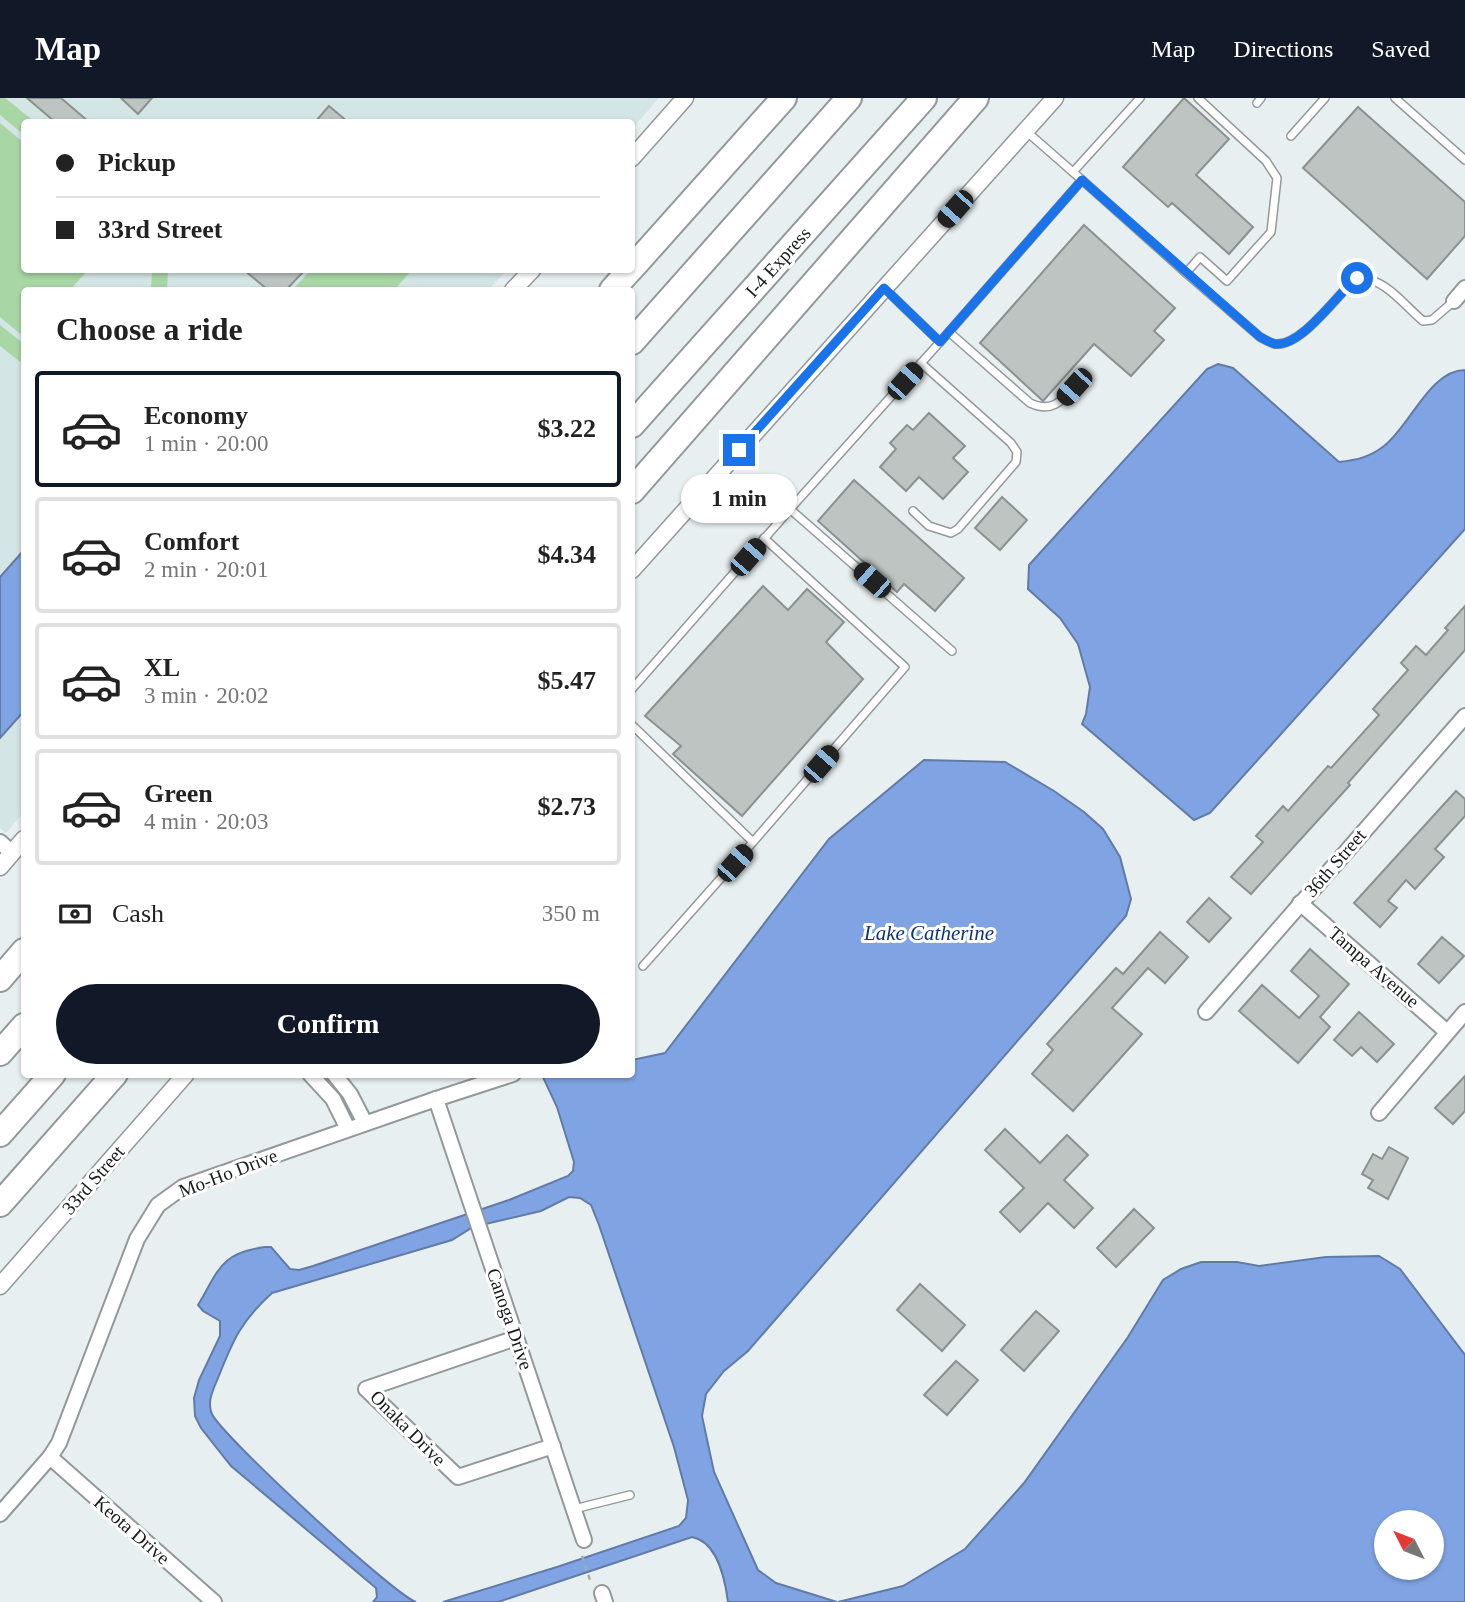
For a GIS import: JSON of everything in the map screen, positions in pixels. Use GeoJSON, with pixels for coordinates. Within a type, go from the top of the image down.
{"type":"FeatureCollection","features":[{"type":"Feature","properties":{"kind":"highway"},"geometry":{"type":"LineString","coordinates":[[635,264],[783,98]]}},
{"type":"Feature","properties":{"kind":"highway"},"geometry":{"type":"LineString","coordinates":[[635,339],[849,98]]}},
{"type":"Feature","properties":{"kind":"highway","name":"I-4 Express"},"geometry":{"type":"LineString","coordinates":[[635,422],[924,98]]}},
{"type":"Feature","properties":{"kind":"highway"},"geometry":{"type":"LineString","coordinates":[[635,488],[976,98]]}},
{"type":"Feature","properties":{"kind":"highway"},"geometry":{"type":"LineString","coordinates":[[615,287],[627,273]]}},
{"type":"Feature","properties":{"kind":"highway"},"geometry":{"type":"LineString","coordinates":[[0,979],[21,954]]}},
{"type":"Feature","properties":{"kind":"highway"},"geometry":{"type":"LineString","coordinates":[[0,1053],[21,1029]]}},
{"type":"Feature","properties":{"kind":"highway"},"geometry":{"type":"LineString","coordinates":[[0,1134],[49,1078]]}},
{"type":"Feature","properties":{"kind":"highway"},"geometry":{"type":"LineString","coordinates":[[0,1204],[111,1078]]}},
{"type":"Feature","properties":{"kind":"street"},"geometry":{"type":"LineString","coordinates":[[635,155],[685,98]]}},
{"type":"Feature","properties":{"kind":"street"},"geometry":{"type":"LineString","coordinates":[[635,567],[1055,98]]}},
{"type":"Feature","properties":{"kind":"street"},"geometry":{"type":"LineString","coordinates":[[516,287],[529,273]]}},
{"type":"Feature","properties":{"kind":"street","name":"36th Street"},"geometry":{"type":"LineString","coordinates":[[1206,1012],[1465,716]]}},
{"type":"Feature","properties":{"kind":"street"},"geometry":{"type":"LineString","coordinates":[[0,867],[6,848]]}},
{"type":"Feature","properties":{"kind":"street","name":"Tampa Avenue"},"geometry":{"type":"LineString","coordinates":[[1300,903],[1447,1032]]}},
{"type":"Feature","properties":{"kind":"street"},"geometry":{"type":"LineString","coordinates":[[1379,1113],[1465,1012]]}},
{"type":"Feature","properties":{"kind":"street","name":"33rd Street"},"geometry":{"type":"LineString","coordinates":[[0,1286],[182,1078]]}},
{"type":"Feature","properties":{"kind":"street"},"geometry":{"type":"LineString","coordinates":[[314,1078],[333,1099],[348,1129]]}},
{"type":"Feature","properties":{"kind":"street"},"geometry":{"type":"LineString","coordinates":[[337,1078],[350,1094],[365,1124]]}},
{"type":"Feature","properties":{"kind":"street","name":"Mo-Ho Drive"},"geometry":{"type":"LineString","coordinates":[[0,1514],[59,1443],[137,1239],[158,1205],[183,1187],[492,1078]]}},
{"type":"Feature","properties":{"kind":"street","name":"Canoga Drive"},"geometry":{"type":"LineString","coordinates":[[436,1099],[574,1509],[583,1547]]}},
{"type":"Feature","properties":{"kind":"street","name":"Onaka Drive"},"geometry":{"type":"LineString","coordinates":[[516,1338],[366,1389],[457,1477],[553,1446]]}},
{"type":"Feature","properties":{"kind":"street","name":"Keota Drive"},"geometry":{"type":"LineString","coordinates":[[50,1457],[214,1602]]}},
{"type":"Feature","properties":{"kind":"lane"},"geometry":{"type":"LineString","coordinates":[[1073,172],[1140,98]]}},
{"type":"Feature","properties":{"kind":"lane"},"geometry":{"type":"LineString","coordinates":[[1186,273],[1200,257],[1227,281],[1271,232],[1277,178],[1266,161],[1198,98]]}},
{"type":"Feature","properties":{"kind":"lane"},"geometry":{"type":"LineString","coordinates":[[1291,136],[1325,98]]}},
{"type":"Feature","properties":{"kind":"lane"},"geometry":{"type":"LineString","coordinates":[[1395,98],[1465,160]]}},
{"type":"Feature","properties":{"kind":"lane"},"geometry":{"type":"LineString","coordinates":[[1026,130],[1260,337],[1275,344],[1290,342],[1302,334],[1357,278],[1368,277],[1381,283],[1423,321],[1432,320],[1462,293]]}},
{"type":"Feature","properties":{"kind":"lane"},"geometry":{"type":"LineString","coordinates":[[635,687],[1082,180]]}},
{"type":"Feature","properties":{"kind":"lane"},"geometry":{"type":"LineString","coordinates":[[884,288],[940,342]]}},
{"type":"Feature","properties":{"kind":"lane"},"geometry":{"type":"LineString","coordinates":[[949,332],[1030,403],[1040,408],[1058,402],[1074,387]]}},
{"type":"Feature","properties":{"kind":"lane"},"geometry":{"type":"LineString","coordinates":[[912,511],[929,526],[951,534],[1016,463],[1017,452],[1011,443],[921,363]]}},
{"type":"Feature","properties":{"kind":"lane"},"geometry":{"type":"LineString","coordinates":[[721,471],[778,523]]}},
{"type":"Feature","properties":{"kind":"lane"},"geometry":{"type":"LineString","coordinates":[[790,509],[953,651]]}},
{"type":"Feature","properties":{"kind":"lane"},"geometry":{"type":"LineString","coordinates":[[643,966],[905,667],[764,538]]}},
{"type":"Feature","properties":{"kind":"lane"},"geometry":{"type":"LineString","coordinates":[[635,728],[754,842]]}},
{"type":"Feature","properties":{"kind":"lane"},"geometry":{"type":"LineString","coordinates":[[574,1509],[630,1495]]}},
{"type":"Feature","properties":{"kind":"path"},"geometry":{"type":"LineString","coordinates":[[583,1547],[589,1577]]}},
{"type":"Feature","properties":{"kind":"shaded area"},"geometry":{"type":"Polygon","coordinates":[[[0,98],[659,98],[635,126],[635,119],[21,119],[21,273],[504,273],[491,287],[21,287],[21,816],[6,833],[0,828],[0,98]]]}},
{"type":"Feature","properties":{"kind":"green space"},"geometry":{"type":"Polygon","coordinates":[[[0,98],[5,98],[31,119],[21,119],[21,132],[0,115],[0,98]]]}},
{"type":"Feature","properties":{"kind":"green space"},"geometry":{"type":"Polygon","coordinates":[[[0,123],[21,140],[21,273],[85,273],[73,287],[21,287],[21,334],[0,317],[0,123]]]}},
{"type":"Feature","properties":{"kind":"green space"},"geometry":{"type":"Polygon","coordinates":[[[152,273],[168,273],[167,287],[151,287],[152,273]]]}},
{"type":"Feature","properties":{"kind":"green space"},"geometry":{"type":"Polygon","coordinates":[[[308,273],[409,273],[397,287],[295,287],[308,273]]]}},
{"type":"Feature","properties":{"kind":"green space"},"geometry":{"type":"Polygon","coordinates":[[[0,325],[21,342],[21,363],[0,346],[0,325]]]}},
{"type":"Feature","properties":{"kind":"water"},"geometry":{"type":"Polygon","coordinates":[[[1218,364],[1233,368],[1339,462],[1363,457],[1384,446],[1441,379],[1453,372],[1465,370],[1465,529],[1210,813],[1194,820],[1082,724],[1090,687],[1078,644],[1060,618],[1028,589],[1029,565],[1207,369],[1218,364]]]}},
{"type":"Feature","properties":{"kind":"water"},"geometry":{"type":"Polygon","coordinates":[[[21,553],[21,714],[0,738],[0,577],[21,553]]]}},
{"type":"Feature","properties":{"kind":"water","name":"Lake Catherine"},"geometry":{"type":"Polygon","coordinates":[[[924,760],[1005,762],[1054,791],[1103,829],[1120,857],[1131,899],[1126,916],[748,1351],[724,1371],[706,1394],[702,1416],[714,1472],[758,1570],[776,1583],[837,1602],[728,1602],[719,1563],[708,1546],[692,1537],[498,1602],[443,1602],[679,1526],[686,1518],[688,1500],[674,1447],[599,1225],[591,1205],[580,1198],[569,1197],[541,1211],[473,1227],[452,1240],[272,1293],[245,1322],[234,1342],[212,1393],[212,1414],[222,1428],[309,1513],[376,1573],[416,1602],[373,1602],[377,1597],[376,1588],[231,1466],[201,1428],[195,1416],[194,1398],[199,1380],[220,1336],[220,1321],[198,1305],[217,1273],[222,1265],[238,1254],[265,1247],[271,1247],[290,1269],[299,1270],[509,1200],[568,1176],[573,1171],[574,1162],[557,1107],[543,1078],[635,1078],[635,1059],[665,1053],[829,839],[924,760]]]}},
{"type":"Feature","properties":{"kind":"water"},"geometry":{"type":"Polygon","coordinates":[[[1379,1256],[1400,1269],[1465,1355],[1465,1602],[838,1602],[903,1586],[965,1549],[1024,1483],[1128,1337],[1163,1280],[1181,1269],[1201,1262],[1237,1262],[1259,1266],[1326,1257],[1379,1256]]]}},
{"type":"Feature","properties":{"kind":"building"},"geometry":{"type":"Polygon","coordinates":[[[27,98],[61,98],[86,119],[52,119],[27,98]]]}},
{"type":"Feature","properties":{"kind":"building"},"geometry":{"type":"Polygon","coordinates":[[[121,98],[152,98],[138,114],[121,98]]]}},
{"type":"Feature","properties":{"kind":"building"},"geometry":{"type":"Polygon","coordinates":[[[1184,98],[1229,139],[1196,175],[1253,227],[1229,254],[1172,203],[1168,207],[1123,167],[1184,98]]]}},
{"type":"Feature","properties":{"kind":"building"},"geometry":{"type":"Polygon","coordinates":[[[329,106],[344,119],[318,119],[329,106]]]}},
{"type":"Feature","properties":{"kind":"building"},"geometry":{"type":"Polygon","coordinates":[[[1358,107],[1465,202],[1465,236],[1427,279],[1303,168],[1358,107]]]}},
{"type":"Feature","properties":{"kind":"building"},"geometry":{"type":"Polygon","coordinates":[[[1084,225],[1175,308],[1154,331],[1164,340],[1131,376],[1094,344],[1043,401],[980,343],[1084,225]]]}},
{"type":"Feature","properties":{"kind":"building"},"geometry":{"type":"Polygon","coordinates":[[[248,273],[302,273],[289,287],[264,287],[248,273]]]}},
{"type":"Feature","properties":{"kind":"building"},"geometry":{"type":"Polygon","coordinates":[[[929,413],[965,446],[953,458],[968,472],[943,499],[919,477],[906,491],[880,467],[896,449],[890,443],[907,425],[913,430],[929,413]]]}},
{"type":"Feature","properties":{"kind":"building"},"geometry":{"type":"Polygon","coordinates":[[[854,480],[964,578],[935,611],[904,584],[897,592],[818,521],[854,480]]]}},
{"type":"Feature","properties":{"kind":"building"},"geometry":{"type":"Polygon","coordinates":[[[1002,497],[1027,520],[1000,550],[975,528],[1002,497]]]}},
{"type":"Feature","properties":{"kind":"building"},"geometry":{"type":"Polygon","coordinates":[[[763,586],[788,610],[807,589],[844,622],[826,642],[863,679],[742,816],[673,754],[681,746],[645,716],[763,586]]]}},
{"type":"Feature","properties":{"kind":"building"},"geometry":{"type":"Polygon","coordinates":[[[1465,606],[1465,650],[1348,783],[1350,785],[1251,894],[1231,877],[1263,842],[1256,836],[1283,806],[1288,811],[1328,766],[1331,768],[1379,715],[1373,709],[1408,670],[1401,663],[1416,646],[1426,655],[1465,606]]]}},
{"type":"Feature","properties":{"kind":"building"},"geometry":{"type":"Polygon","coordinates":[[[1456,791],[1465,799],[1465,816],[1435,849],[1444,857],[1415,889],[1406,880],[1388,901],[1397,908],[1380,927],[1354,903],[1456,791]]]}},
{"type":"Feature","properties":{"kind":"building"},"geometry":{"type":"Polygon","coordinates":[[[1209,898],[1231,918],[1209,942],[1187,922],[1209,898]]]}},
{"type":"Feature","properties":{"kind":"building"},"geometry":{"type":"Polygon","coordinates":[[[1160,932],[1188,957],[1165,983],[1148,968],[1112,1008],[1142,1034],[1073,1111],[1032,1074],[1053,1050],[1047,1044],[1116,968],[1123,974],[1160,932]]]}},
{"type":"Feature","properties":{"kind":"building"},"geometry":{"type":"Polygon","coordinates":[[[1442,937],[1464,956],[1439,983],[1418,964],[1442,937]]]}},
{"type":"Feature","properties":{"kind":"building"},"geometry":{"type":"Polygon","coordinates":[[[1310,949],[1349,984],[1320,1017],[1330,1027],[1298,1063],[1239,1011],[1262,985],[1299,1018],[1319,996],[1291,971],[1310,949]]]}},
{"type":"Feature","properties":{"kind":"building"},"geometry":{"type":"Polygon","coordinates":[[[1359,1012],[1394,1044],[1377,1062],[1361,1047],[1352,1056],[1334,1040],[1359,1012]]]}},
{"type":"Feature","properties":{"kind":"building"},"geometry":{"type":"Polygon","coordinates":[[[1465,1076],[1465,1111],[1453,1124],[1435,1108],[1465,1076]]]}},
{"type":"Feature","properties":{"kind":"building"},"geometry":{"type":"Polygon","coordinates":[[[1005,1129],[1040,1163],[1067,1135],[1088,1155],[1064,1180],[1093,1208],[1074,1228],[1048,1203],[1020,1232],[1000,1212],[1024,1188],[985,1150],[1005,1129]]]}},
{"type":"Feature","properties":{"kind":"building"},"geometry":{"type":"Polygon","coordinates":[[[1389,1147],[1408,1158],[1388,1199],[1368,1188],[1373,1180],[1362,1174],[1373,1154],[1382,1159],[1389,1147]]]}},
{"type":"Feature","properties":{"kind":"building"},"geometry":{"type":"Polygon","coordinates":[[[1134,1209],[1154,1228],[1116,1267],[1097,1248],[1134,1209]]]}},
{"type":"Feature","properties":{"kind":"building"},"geometry":{"type":"Polygon","coordinates":[[[920,1284],[965,1325],[942,1351],[897,1310],[920,1284]]]}},
{"type":"Feature","properties":{"kind":"building"},"geometry":{"type":"Polygon","coordinates":[[[1036,1311],[1059,1331],[1024,1371],[1001,1350],[1036,1311]]]}},
{"type":"Feature","properties":{"kind":"building"},"geometry":{"type":"Polygon","coordinates":[[[956,1361],[978,1380],[947,1415],[924,1395],[956,1361]]]}},
{"type":"Feature","properties":{"kind":"route"},"geometry":{"type":"LineString","coordinates":[[739,450],[884,288],[940,342],[1082,180],[1260,337],[1275,344],[1290,342],[1302,334],[1347,285],[1357,278]]}}]}
